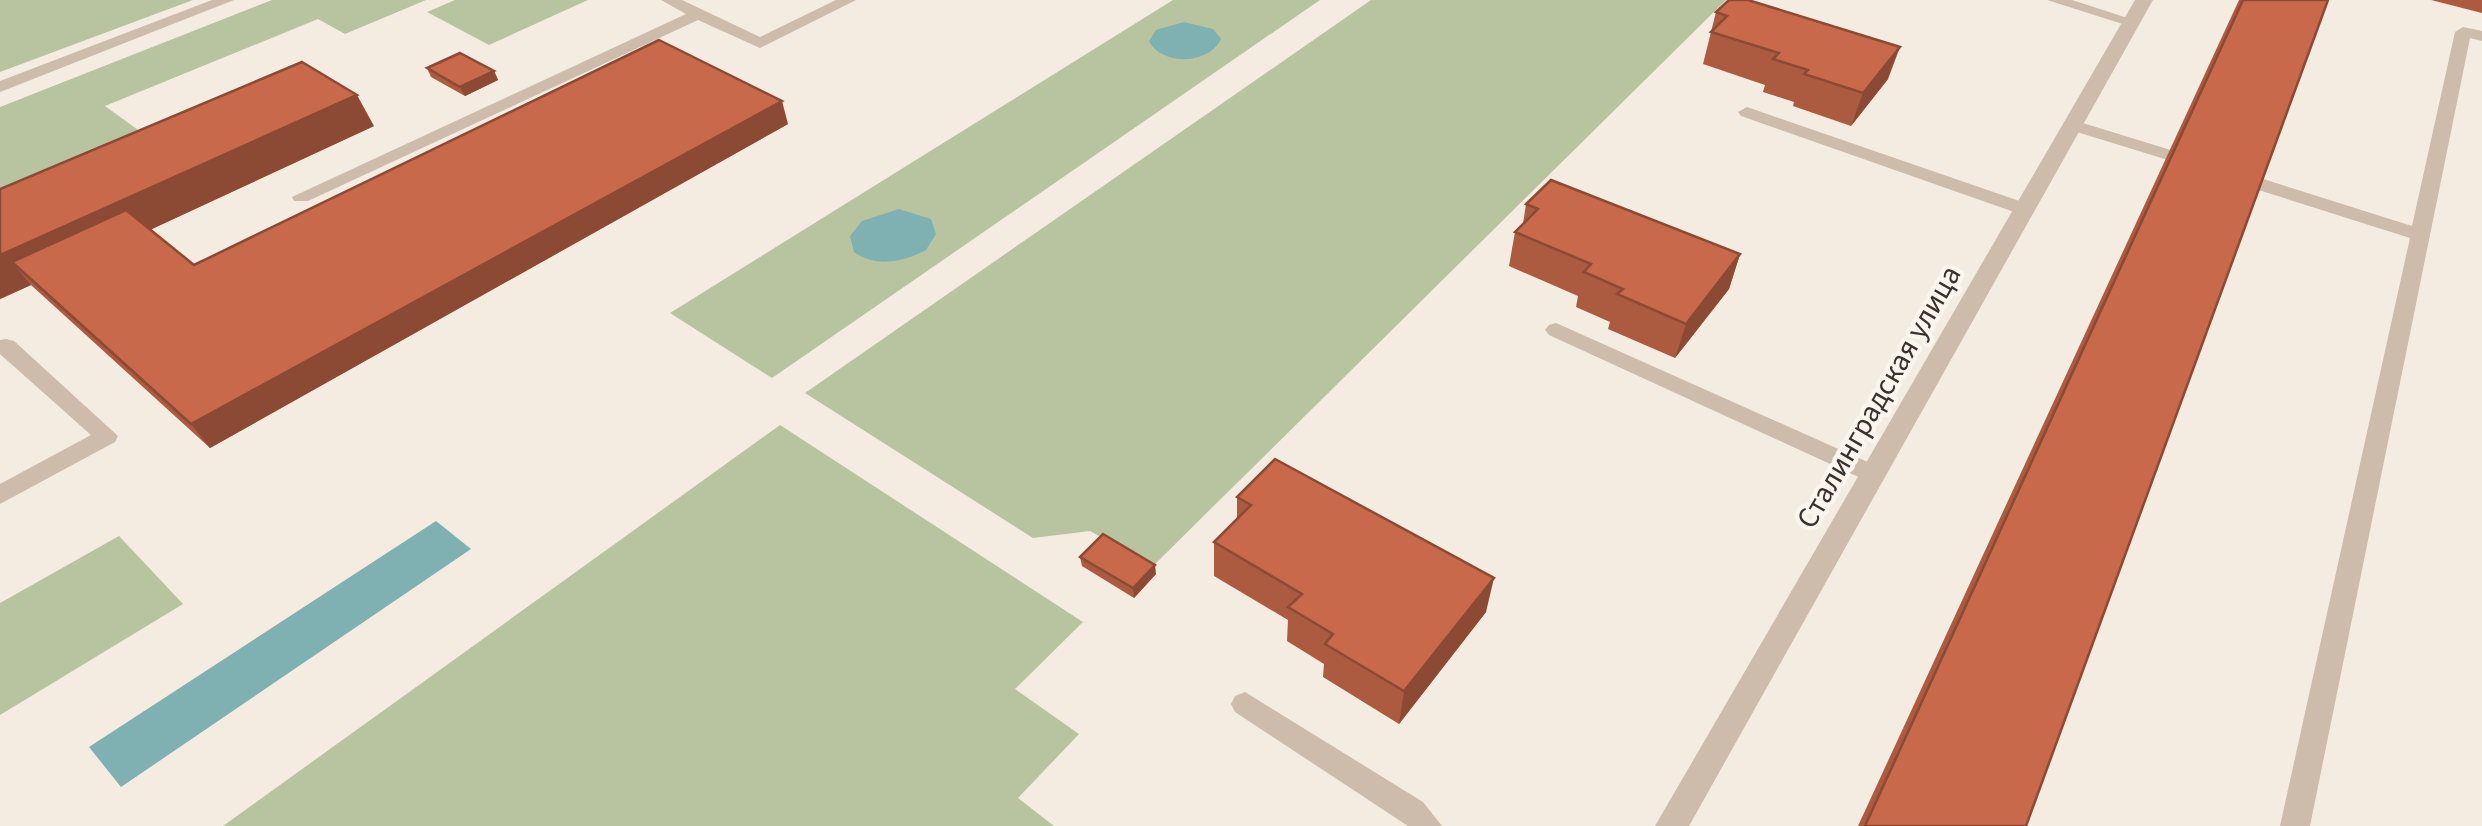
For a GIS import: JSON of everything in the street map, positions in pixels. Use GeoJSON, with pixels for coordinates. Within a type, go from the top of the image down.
{"type":"FeatureCollection","features":[{"type":"Feature","properties":{"kind":"street","name":"Сталинградская улица"},"geometry":{"type":"LineString","coordinates":[[1671,826],[2138,11]]}},
{"type":"Feature","properties":{"kind":"lane"},"geometry":{"type":"LineString","coordinates":[[0,86],[226,0]]}},
{"type":"Feature","properties":{"kind":"lane"},"geometry":{"type":"LineString","coordinates":[[669,0],[760,43],[848,0]]}},
{"type":"Feature","properties":{"kind":"lane"},"geometry":{"type":"LineString","coordinates":[[2055,0],[2138,11]]}},
{"type":"Feature","properties":{"kind":"lane"},"geometry":{"type":"LineString","coordinates":[[302,197],[698,14]]}},
{"type":"Feature","properties":{"kind":"lane"},"geometry":{"type":"LineString","coordinates":[[2295,826],[2463,32],[2482,36]]}},
{"type":"Feature","properties":{"kind":"lane"},"geometry":{"type":"LineString","coordinates":[[1747,112],[2024,210]]}},
{"type":"Feature","properties":{"kind":"lane"},"geometry":{"type":"LineString","coordinates":[[2072,125],[2168,155]]}},
{"type":"Feature","properties":{"kind":"lane"},"geometry":{"type":"LineString","coordinates":[[2253,182],[2420,235]]}},
{"type":"Feature","properties":{"kind":"lane"},"geometry":{"type":"LineString","coordinates":[[1556,330],[1872,474]]}},
{"type":"Feature","properties":{"kind":"lane"},"geometry":{"type":"LineString","coordinates":[[0,347],[6,346],[106,436],[0,495]]}},
{"type":"Feature","properties":{"kind":"lane"},"geometry":{"type":"LineString","coordinates":[[1245,704],[1412,811],[1427,826]]}},
{"type":"Feature","properties":{"kind":"green space"},"geometry":{"type":"Polygon","coordinates":[[[0,0],[193,0],[0,72],[0,0]]]}},
{"type":"Feature","properties":{"kind":"green space"},"geometry":{"type":"Polygon","coordinates":[[[272,0],[426,0],[345,34],[318,19],[105,106],[152,140],[0,206],[0,107],[272,0]]]}},
{"type":"Feature","properties":{"kind":"green space"},"geometry":{"type":"Polygon","coordinates":[[[455,0],[588,0],[489,45],[427,12],[455,0]]]}},
{"type":"Feature","properties":{"kind":"green space"},"geometry":{"type":"Polygon","coordinates":[[[1173,0],[1320,0],[772,378],[670,313],[1173,0]]]}},
{"type":"Feature","properties":{"kind":"green space"},"geometry":{"type":"Polygon","coordinates":[[[1371,0],[1726,0],[1153,566],[1090,531],[1033,538],[805,393],[1371,0]]]}},
{"type":"Feature","properties":{"kind":"green space"},"geometry":{"type":"Polygon","coordinates":[[[780,425],[1083,622],[1015,689],[1079,734],[1018,798],[1054,826],[223,826],[780,425]]]}},
{"type":"Feature","properties":{"kind":"green space"},"geometry":{"type":"Polygon","coordinates":[[[119,536],[183,604],[0,715],[0,603],[119,536]]]}},
{"type":"Feature","properties":{"kind":"water"},"geometry":{"type":"Polygon","coordinates":[[[1184,22],[1213,29],[1221,39],[1206,54],[1185,59],[1164,55],[1149,41],[1156,30],[1184,22]]]}},
{"type":"Feature","properties":{"kind":"water"},"geometry":{"type":"Polygon","coordinates":[[[899,209],[931,219],[936,234],[926,250],[890,262],[854,252],[850,236],[862,221],[899,209]]]}},
{"type":"Feature","properties":{"kind":"water"},"geometry":{"type":"Polygon","coordinates":[[[436,521],[471,549],[121,787],[89,747],[436,521]]]}},
{"type":"Feature","properties":{"kind":"building"},"geometry":{"type":"Polygon","coordinates":[[[1729,0],[1748,0],[1900,47],[1863,93],[1804,74],[1808,70],[1773,59],[1779,53],[1711,32],[1727,16],[1716,12],[1729,0]]]}},
{"type":"Feature","properties":{"kind":"building"},"geometry":{"type":"Polygon","coordinates":[[[2243,0],[2328,0],[2026,826],[1865,826],[2243,0]]]}},
{"type":"Feature","properties":{"kind":"building"},"geometry":{"type":"Polygon","coordinates":[[[659,40],[782,101],[191,424],[12,262],[126,210],[194,265],[659,40]]]}},
{"type":"Feature","properties":{"kind":"building"},"geometry":{"type":"Polygon","coordinates":[[[460,53],[494,71],[460,87],[427,68],[460,53]]]}},
{"type":"Feature","properties":{"kind":"building"},"geometry":{"type":"Polygon","coordinates":[[[302,62],[357,95],[0,255],[0,189],[302,62]]]}},
{"type":"Feature","properties":{"kind":"building"},"geometry":{"type":"Polygon","coordinates":[[[1551,180],[1740,254],[1686,324],[1617,294],[1623,289],[1584,272],[1591,264],[1515,232],[1538,209],[1526,204],[1551,180]]]}},
{"type":"Feature","properties":{"kind":"building"},"geometry":{"type":"Polygon","coordinates":[[[1275,459],[1494,578],[1404,691],[1325,644],[1333,634],[1288,607],[1302,594],[1214,542],[1251,505],[1237,497],[1275,459]]]}},
{"type":"Feature","properties":{"kind":"building"},"geometry":{"type":"Polygon","coordinates":[[[1103,534],[1155,565],[1133,588],[1080,557],[1103,534]]]}}]}
